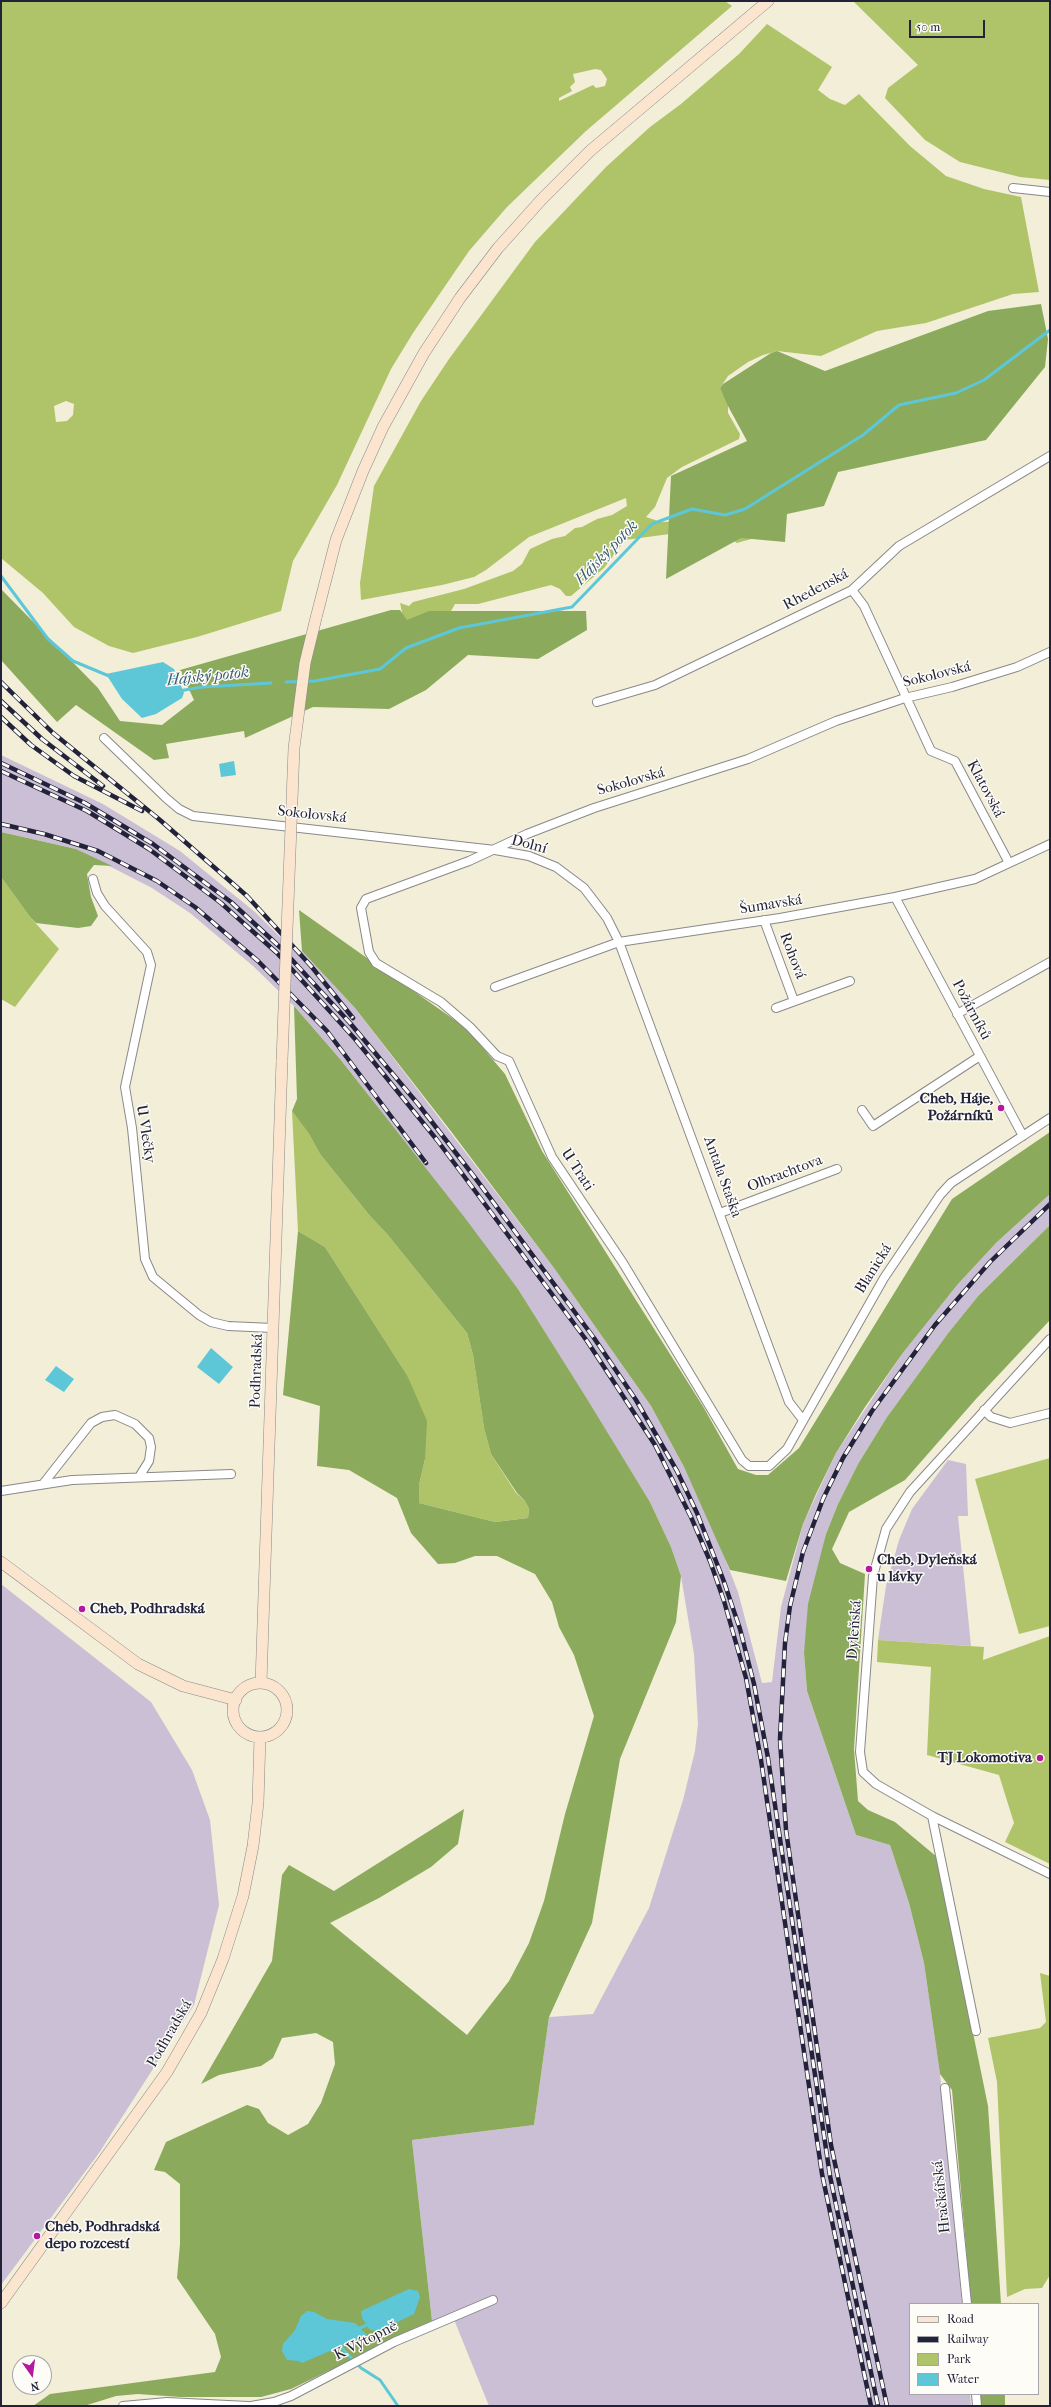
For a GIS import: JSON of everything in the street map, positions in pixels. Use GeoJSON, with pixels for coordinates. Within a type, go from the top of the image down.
{"type":"FeatureCollection","features":[{"type":"Feature","properties":{"kind":"main road","name":"Podhradská"},"geometry":{"type":"LineString","coordinates":[[262,1683],[282,1060],[294,748],[298,705],[316,618],[336,540],[363,471],[407,383],[460,298],[498,248],[537,204],[590,151],[768,1]]}},
{"type":"Feature","properties":{"kind":"main road"},"geometry":{"type":"LineString","coordinates":[[1,1562],[138,1664],[183,1686],[236,1700]]}},
{"type":"Feature","properties":{"kind":"main road"},"geometry":{"type":"LineString","coordinates":[[262,1683],[272,1686],[280,1692],[286,1702],[287,1713],[280,1728],[271,1734],[260,1737],[249,1734],[237,1722],[234,1711],[236,1700],[246,1688],[262,1683]]}},
{"type":"Feature","properties":{"kind":"main road","name":"Podhradská"},"geometry":{"type":"LineString","coordinates":[[1,2303],[163,2078],[201,2013],[236,1920],[247,1875],[258,1802],[260,1737]]}},
{"type":"Feature","properties":{"kind":"street"},"geometry":{"type":"LineString","coordinates":[[1013,188],[1050,192]]}},
{"type":"Feature","properties":{"kind":"street","name":"Rhedenská"},"geometry":{"type":"LineString","coordinates":[[597,702],[656,685],[852,590],[899,546],[1050,456]]}},
{"type":"Feature","properties":{"kind":"street","name":"Klatovská"},"geometry":{"type":"LineString","coordinates":[[852,590],[864,606],[905,698],[931,751],[955,762],[1010,863]]}},
{"type":"Feature","properties":{"kind":"street","name":"Sokolovská"},"geometry":{"type":"LineString","coordinates":[[104,738],[179,809],[193,816],[495,850],[526,834],[594,808],[678,783],[748,759],[836,721],[905,698],[952,687],[1017,667],[1050,652]]}},
{"type":"Feature","properties":{"kind":"street","name":"Šumavská"},"geometry":{"type":"LineString","coordinates":[[495,987],[619,942],[764,920],[895,897],[975,879],[1050,844]]}},
{"type":"Feature","properties":{"kind":"street","name":"Dolní"},"geometry":{"type":"LineString","coordinates":[[361,908],[366,899],[495,850],[529,856],[556,867],[570,876],[596,902],[619,942]]}},
{"type":"Feature","properties":{"kind":"street","name":"U Vlečky"},"geometry":{"type":"LineString","coordinates":[[93,880],[97,893],[105,906],[147,952],[151,965],[124,1087],[132,1128],[145,1259],[153,1277],[199,1315],[228,1326],[273,1328]]}},
{"type":"Feature","properties":{"kind":"street","name":"Požárníků"},"geometry":{"type":"LineString","coordinates":[[895,897],[1023,1136]]}},
{"type":"Feature","properties":{"kind":"street","name":"U Trati"},"geometry":{"type":"LineString","coordinates":[[361,908],[369,952],[376,962],[441,1002],[470,1027],[497,1056],[509,1061],[552,1157],[623,1264],[742,1460],[749,1466],[759,1467]]}},
{"type":"Feature","properties":{"kind":"street","name":"Rohová"},"geometry":{"type":"LineString","coordinates":[[764,920],[794,1001]]}},
{"type":"Feature","properties":{"kind":"street","name":"Antala Staška"},"geometry":{"type":"LineString","coordinates":[[619,942],[790,1402],[803,1420]]}},
{"type":"Feature","properties":{"kind":"street"},"geometry":{"type":"LineString","coordinates":[[957,1014],[1050,962]]}},
{"type":"Feature","properties":{"kind":"street","name":"Rohová"},"geometry":{"type":"LineString","coordinates":[[776,1008],[850,981]]}},
{"type":"Feature","properties":{"kind":"street"},"geometry":{"type":"LineString","coordinates":[[862,1110],[873,1126],[980,1056]]}},
{"type":"Feature","properties":{"kind":"street","name":"Blanická"},"geometry":{"type":"LineString","coordinates":[[759,1467],[769,1466],[779,1459],[787,1449],[884,1278],[940,1195],[951,1183],[1050,1118]]}},
{"type":"Feature","properties":{"kind":"street","name":"Olbrachtova"},"geometry":{"type":"LineString","coordinates":[[720,1214],[837,1170]]}},
{"type":"Feature","properties":{"kind":"street","name":"Dyleňská"},"geometry":{"type":"LineString","coordinates":[[1050,1339],[903,1500],[886,1529],[873,1576],[860,1740],[861,1767],[865,1776],[876,1784],[932,1816],[1050,1874]]}},
{"type":"Feature","properties":{"kind":"street"},"geometry":{"type":"LineString","coordinates":[[984,1410],[991,1417],[1010,1422],[1050,1413]]}},
{"type":"Feature","properties":{"kind":"street"},"geometry":{"type":"LineString","coordinates":[[43,1484],[91,1423],[102,1417],[115,1416],[136,1424],[149,1438],[151,1447],[149,1461],[139,1477]]}},
{"type":"Feature","properties":{"kind":"street"},"geometry":{"type":"LineString","coordinates":[[1,1491],[72,1480],[231,1474]]}},
{"type":"Feature","properties":{"kind":"street"},"geometry":{"type":"LineString","coordinates":[[932,1816],[976,2031]]}},
{"type":"Feature","properties":{"kind":"street","name":"Hračkářská"},"geometry":{"type":"LineString","coordinates":[[945,2088],[967,2303]]}},
{"type":"Feature","properties":{"kind":"street","name":"K Výtopně"},"geometry":{"type":"LineString","coordinates":[[251,2406],[274,2402],[291,2396],[394,2342],[493,2300]]}},
{"type":"Feature","properties":{"kind":"street"},"geometry":{"type":"LineString","coordinates":[[976,2395],[976,2406]]}},
{"type":"Feature","properties":{"kind":"street"},"geometry":{"type":"LineString","coordinates":[[123,2406],[167,2402],[248,2406]]}},
{"type":"Feature","properties":{"kind":"shaded area"},"geometry":{"type":"Polygon","coordinates":[[[1,755],[103,804],[180,851],[255,912],[287,944],[302,951],[355,1008],[554,1268],[651,1406],[684,1467],[720,1546],[738,1592],[762,1683],[772,1682],[781,1607],[803,1524],[836,1453],[902,1354],[958,1284],[997,1242],[1050,1194],[1050,1225],[979,1295],[949,1332],[887,1417],[858,1464],[838,1504],[826,1534],[804,1653],[807,1691],[856,1835],[890,1845],[909,1903],[924,1963],[940,2074],[962,2303],[909,2303],[909,2395],[970,2395],[971,2406],[489,2406],[453,2317],[432,2321],[412,2140],[534,2125],[549,2017],[593,2014],[649,1908],[683,1800],[695,1751],[698,1724],[694,1654],[681,1576],[671,1547],[650,1502],[518,1289],[340,1059],[294,1006],[253,966],[190,913],[152,888],[76,849],[1,832],[1,755]]]}},
{"type":"Feature","properties":{"kind":"shaded area"},"geometry":{"type":"Polygon","coordinates":[[[948,1460],[966,1464],[968,1516],[958,1516],[971,1646],[878,1640],[886,1586],[899,1540],[912,1509],[948,1460]]]}},
{"type":"Feature","properties":{"kind":"shaded area"},"geometry":{"type":"Polygon","coordinates":[[[1,1584],[151,1702],[192,1770],[210,1820],[219,1905],[194,2005],[99,2153],[1,2285],[1,1584]]]}},
{"type":"Feature","properties":{"kind":"green space"},"geometry":{"type":"Polygon","coordinates":[[[1,1],[725,1],[732,6],[586,131],[507,207],[469,251],[413,333],[391,369],[337,485],[293,561],[281,611],[197,637],[133,653],[109,646],[74,627],[43,593],[1,558],[1,1]],[[595,69],[573,74],[575,82],[570,87],[572,91],[559,98],[559,101],[593,85],[596,88],[605,86],[607,79],[601,70],[595,69]],[[66,401],[54,406],[56,422],[67,421],[73,415],[74,404],[66,401]]]}},
{"type":"Feature","properties":{"kind":"green space"},"geometry":{"type":"Polygon","coordinates":[[[853,1],[1050,1],[1050,180],[1020,177],[960,162],[925,140],[885,98],[888,88],[918,65],[853,1]]]}},
{"type":"Feature","properties":{"kind":"green space"},"geometry":{"type":"Polygon","coordinates":[[[767,24],[832,67],[818,90],[830,99],[845,105],[859,94],[910,146],[946,176],[984,189],[1021,197],[1039,292],[1013,294],[926,323],[877,331],[821,356],[777,351],[763,355],[748,362],[728,376],[720,388],[728,403],[728,413],[740,434],[739,439],[682,467],[667,478],[655,507],[646,517],[661,522],[719,520],[779,531],[737,543],[714,528],[625,540],[604,568],[571,596],[566,596],[560,589],[551,585],[478,604],[455,604],[430,648],[412,620],[407,620],[403,617],[400,603],[409,606],[413,602],[464,589],[513,571],[522,564],[530,549],[552,539],[565,536],[575,528],[582,527],[597,519],[612,515],[627,506],[626,498],[529,537],[486,570],[474,577],[442,585],[361,600],[360,583],[374,486],[421,401],[449,359],[535,242],[606,167],[650,127],[681,104],[739,54],[767,24]]]}},
{"type":"Feature","properties":{"kind":"green space"},"geometry":{"type":"Polygon","coordinates":[[[1041,304],[1048,339],[1045,367],[986,440],[838,472],[824,506],[787,514],[785,542],[741,538],[666,579],[671,476],[747,441],[720,388],[723,384],[771,353],[777,351],[825,371],[988,311],[1041,304]]]}},
{"type":"Feature","properties":{"kind":"green space"},"geometry":{"type":"Polygon","coordinates":[[[1,589],[98,688],[120,721],[162,725],[194,700],[180,670],[391,610],[400,610],[407,620],[429,611],[586,611],[587,630],[538,659],[468,655],[426,690],[389,709],[313,707],[245,738],[244,731],[166,744],[169,758],[154,760],[76,705],[57,722],[1,660],[1,589]]]}},
{"type":"Feature","properties":{"kind":"green space"},"geometry":{"type":"Polygon","coordinates":[[[1,832],[76,849],[112,866],[94,865],[87,874],[91,897],[98,916],[91,926],[78,928],[36,923],[30,917],[1,877],[1,832]]]}},
{"type":"Feature","properties":{"kind":"green space"},"geometry":{"type":"Polygon","coordinates":[[[1,877],[30,917],[59,949],[15,1007],[1,999],[1,877]]]}},
{"type":"Feature","properties":{"kind":"green space"},"geometry":{"type":"Polygon","coordinates":[[[299,910],[466,1028],[505,1074],[542,1151],[704,1408],[738,1469],[756,1475],[768,1475],[799,1448],[952,1199],[1050,1132],[1050,1194],[997,1242],[958,1284],[902,1354],[865,1407],[836,1453],[816,1494],[803,1524],[786,1581],[730,1570],[684,1467],[651,1406],[554,1268],[450,1130],[355,1008],[302,951],[299,910]]]}},
{"type":"Feature","properties":{"kind":"green space"},"geometry":{"type":"Polygon","coordinates":[[[294,1006],[340,1059],[465,1218],[518,1289],[587,1399],[650,1502],[671,1547],[681,1576],[676,1622],[620,1759],[592,1923],[549,2017],[534,2125],[412,2140],[432,2321],[291,2389],[261,2397],[180,2397],[138,2394],[116,2396],[84,2406],[33,2406],[52,2394],[215,2372],[221,2357],[215,2334],[177,2278],[180,2244],[180,2184],[165,2172],[154,2170],[166,2142],[247,2105],[259,2109],[268,2123],[288,2135],[308,2124],[321,2103],[335,2064],[333,2042],[316,2033],[282,2038],[273,2058],[261,2066],[219,2075],[201,2084],[272,1961],[282,1875],[289,1865],[334,1891],[464,1809],[458,1844],[431,1867],[379,1898],[330,1923],[467,2035],[509,1981],[529,1943],[544,1901],[565,1814],[594,1716],[574,1655],[559,1627],[552,1602],[535,1574],[497,1556],[475,1556],[455,1563],[438,1564],[411,1533],[397,1498],[349,1470],[317,1466],[320,1406],[283,1395],[298,1231],[325,1247],[407,1375],[427,1421],[425,1459],[419,1485],[419,1503],[495,1522],[528,1518],[529,1509],[525,1501],[517,1493],[491,1454],[484,1428],[473,1355],[467,1333],[320,1154],[309,1134],[292,1111],[297,1099],[294,1006]]]}},
{"type":"Feature","properties":{"kind":"green space"},"geometry":{"type":"Polygon","coordinates":[[[292,1111],[309,1134],[320,1154],[467,1333],[473,1355],[484,1428],[491,1454],[516,1493],[525,1501],[529,1509],[528,1518],[495,1522],[419,1503],[419,1485],[425,1459],[407,1375],[325,1247],[298,1231],[292,1111]]]}},
{"type":"Feature","properties":{"kind":"green space"},"geometry":{"type":"Polygon","coordinates":[[[1050,1225],[1050,1320],[976,1399],[905,1480],[849,1512],[832,1549],[840,1563],[865,1574],[854,1749],[858,1801],[868,1810],[895,1822],[937,1857],[988,2106],[1001,2303],[971,2303],[952,2090],[940,2074],[924,1963],[909,1903],[890,1845],[856,1835],[807,1691],[804,1653],[808,1604],[826,1534],[838,1504],[858,1464],[887,1417],[949,1332],[979,1295],[1050,1225]]]}},
{"type":"Feature","properties":{"kind":"green space"},"geometry":{"type":"Polygon","coordinates":[[[1050,1458],[1050,1626],[1019,1634],[975,1479],[1050,1458]]]}},
{"type":"Feature","properties":{"kind":"green space"},"geometry":{"type":"Polygon","coordinates":[[[1050,1636],[1050,1864],[1005,1842],[1014,1823],[999,1775],[927,1755],[931,1667],[877,1662],[878,1640],[984,1647],[983,1660],[1050,1636]]]}},
{"type":"Feature","properties":{"kind":"green space"},"geometry":{"type":"Polygon","coordinates":[[[1040,1973],[1050,1976],[1050,2275],[1042,2288],[1025,2289],[1007,2297],[997,2082],[988,2038],[1040,2028],[1046,2022],[1040,1973]]]}},
{"type":"Feature","properties":{"kind":"green space"},"geometry":{"type":"Polygon","coordinates":[[[979,2395],[1005,2395],[1005,2406],[980,2406],[979,2395]]]}},
{"type":"Feature","properties":{"kind":"water"},"geometry":{"type":"Polygon","coordinates":[[[163,662],[174,669],[184,693],[182,698],[156,714],[142,718],[122,699],[106,674],[163,662]]]}},
{"type":"Feature","properties":{"kind":"water"},"geometry":{"type":"Polygon","coordinates":[[[234,761],[236,775],[221,777],[219,764],[234,761]]]}},
{"type":"Feature","properties":{"kind":"water"},"geometry":{"type":"Polygon","coordinates":[[[211,1348],[233,1367],[219,1384],[197,1367],[211,1348]]]}},
{"type":"Feature","properties":{"kind":"water"},"geometry":{"type":"Polygon","coordinates":[[[56,1366],[74,1379],[64,1392],[45,1380],[56,1366]]]}},
{"type":"Feature","properties":{"kind":"water"},"geometry":{"type":"Polygon","coordinates":[[[409,2289],[418,2291],[420,2297],[414,2314],[379,2331],[370,2330],[362,2318],[361,2311],[409,2289]]]}},
{"type":"Feature","properties":{"kind":"water"},"geometry":{"type":"Polygon","coordinates":[[[307,2311],[314,2312],[327,2319],[355,2323],[367,2335],[302,2363],[299,2361],[287,2360],[282,2351],[283,2344],[295,2330],[301,2316],[307,2311]]]}},
{"type":"Feature","properties":{"kind":"waterway","name":"Hájský potok"},"geometry":{"type":"LineString","coordinates":[[286,682],[315,681],[380,669],[406,648],[459,628],[572,607],[652,524],[692,509],[725,515],[745,509],[863,435],[899,405],[956,393],[984,380],[1050,330]]}},
{"type":"Feature","properties":{"kind":"waterway","name":"Hájský potok"},"geometry":{"type":"LineString","coordinates":[[1,576],[48,639],[73,661],[109,676]]}},
{"type":"Feature","properties":{"kind":"waterway","name":"Hájský potok"},"geometry":{"type":"LineString","coordinates":[[179,691],[202,687],[271,683]]}},
{"type":"Feature","properties":{"kind":"waterway"},"geometry":{"type":"LineString","coordinates":[[357,2329],[367,2325]]}},
{"type":"Feature","properties":{"kind":"waterway"},"geometry":{"type":"LineString","coordinates":[[341,2344],[340,2346],[361,2368],[380,2380],[398,2406]]}},
{"type":"Feature","properties":{"kind":"railway"},"geometry":{"type":"LineString","coordinates":[[1,682],[53,733],[160,820],[247,896],[311,966],[353,1018]]}},
{"type":"Feature","properties":{"kind":"railway"},"geometry":{"type":"LineString","coordinates":[[1,701],[42,739],[103,786]]}},
{"type":"Feature","properties":{"kind":"railway"},"geometry":{"type":"LineString","coordinates":[[1,717],[31,745],[74,776],[142,811]]}},
{"type":"Feature","properties":{"kind":"railway"},"geometry":{"type":"LineString","coordinates":[[1,763],[85,803],[153,844],[231,902],[282,949],[350,1023],[418,1104],[476,1179],[594,1338],[636,1400],[677,1471],[697,1513],[723,1579],[740,1629],[754,1684],[768,1758],[830,2176],[878,2406]]}},
{"type":"Feature","properties":{"kind":"railway"},"geometry":{"type":"LineString","coordinates":[[1,771],[87,811],[149,849],[221,903],[277,953],[355,1039],[437,1140],[587,1341],[655,1445],[691,1517],[710,1561],[724,1601],[746,1678],[761,1760],[822,2174],[871,2406]]}},
{"type":"Feature","properties":{"kind":"railway"},"geometry":{"type":"LineString","coordinates":[[1,824],[44,834],[98,851],[157,881],[195,907],[258,961],[327,1031],[426,1163]]}},
{"type":"Feature","properties":{"kind":"railway"},"geometry":{"type":"LineString","coordinates":[[887,2406],[831,2145],[786,1830],[780,1739],[785,1643],[790,1606],[803,1552],[823,1499],[843,1458],[872,1411],[935,1325],[990,1262],[1050,1204]]}},
{"type":"Feature","properties":{"kind":"place","name":"Cheb, Háje, Požárníků"},"geometry":{"type":"Point","coordinates":[1001,1108]}},
{"type":"Feature","properties":{"kind":"place","name":"Cheb, Dyleňská u lávky"},"geometry":{"type":"Point","coordinates":[869,1569]}},
{"type":"Feature","properties":{"kind":"place","name":"Cheb, Podhradská"},"geometry":{"type":"Point","coordinates":[82,1609]}},
{"type":"Feature","properties":{"kind":"place","name":"TJ Lokomotiva"},"geometry":{"type":"Point","coordinates":[1040,1758]}},
{"type":"Feature","properties":{"kind":"place","name":"Cheb, Podhradská depo rozcestí"},"geometry":{"type":"Point","coordinates":[37,2236]}}]}
